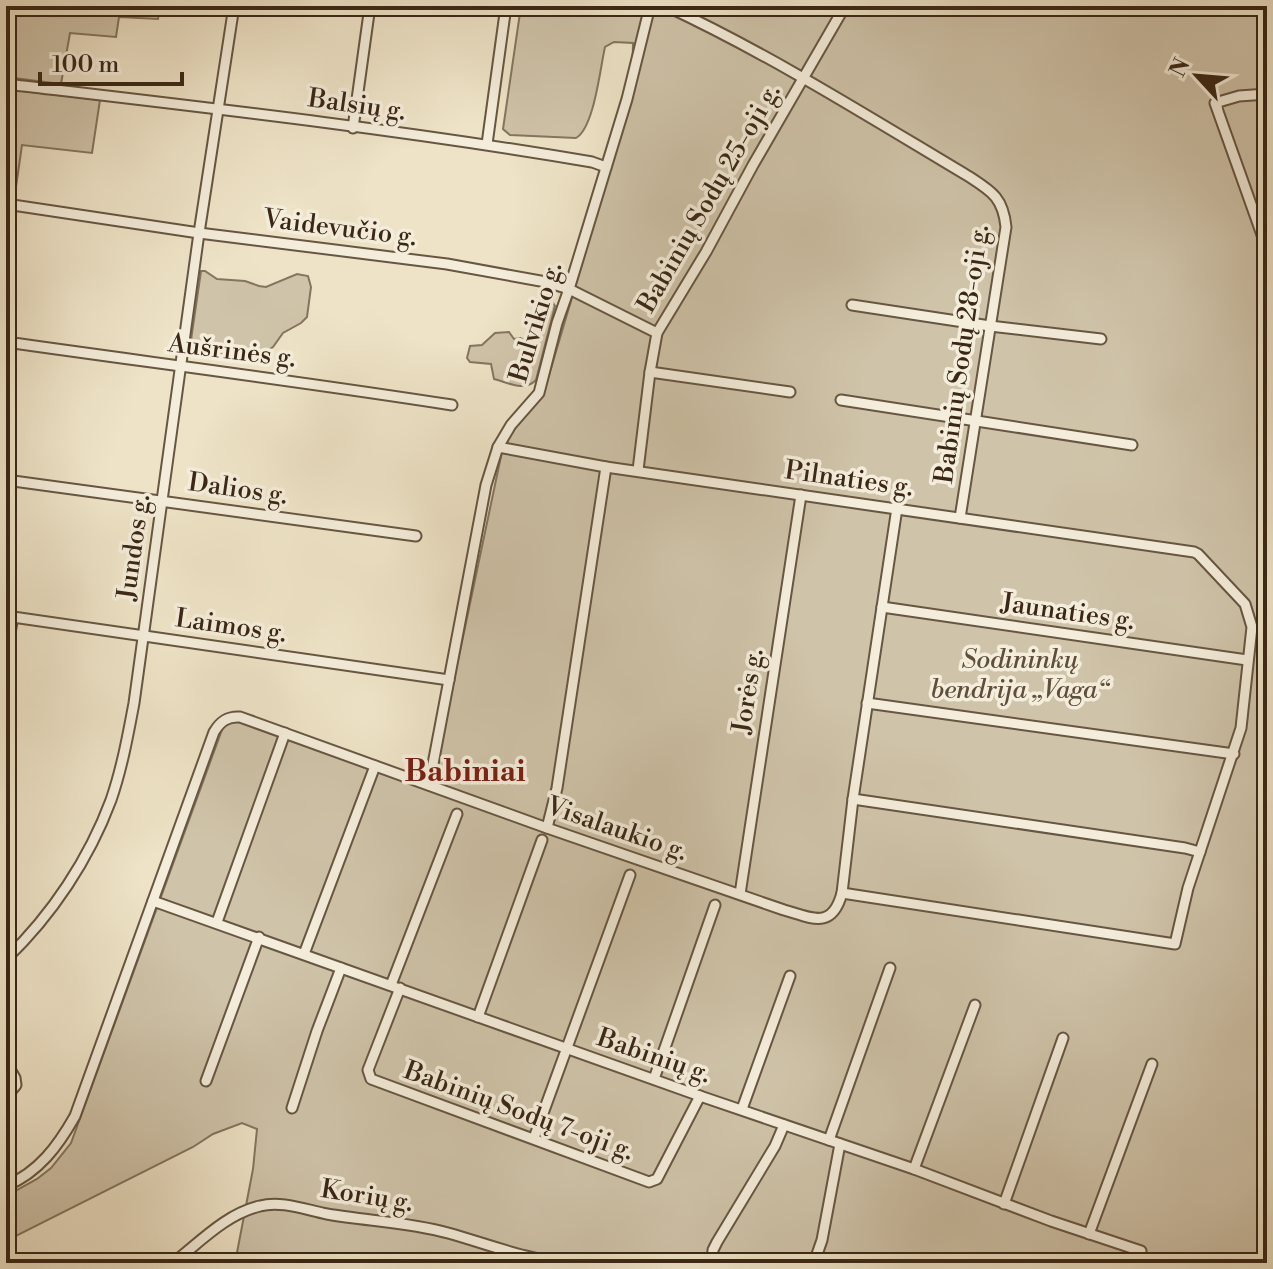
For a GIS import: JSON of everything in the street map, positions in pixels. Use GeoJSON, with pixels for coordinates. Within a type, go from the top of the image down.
{"type":"FeatureCollection","features":[{"type":"Feature","properties":{"kind":"street","name":"Jundos g."},"geometry":{"type":"LineString","coordinates":[[6,959],[29,937],[85,856],[115,787],[126,746],[234,6]]}},
{"type":"Feature","properties":{"kind":"street"},"geometry":{"type":"LineString","coordinates":[[353,128],[370,6]]}},
{"type":"Feature","properties":{"kind":"street"},"geometry":{"type":"LineString","coordinates":[[487,144],[506,6]]}},
{"type":"Feature","properties":{"kind":"street","name":"Bulvikio g."},"geometry":{"type":"LineString","coordinates":[[429,785],[486,485],[498,447],[511,425],[539,393],[557,323],[627,99],[650,6]]}},
{"type":"Feature","properties":{"kind":"street","name":"Babinių Sodų 28-oji g."},"geometry":{"type":"LineString","coordinates":[[666,6],[803,78],[968,176],[998,199],[1006,227],[960,518]]}},
{"type":"Feature","properties":{"kind":"street","name":"Babinių Sodų 25-oji g."},"geometry":{"type":"LineString","coordinates":[[638,470],[657,333],[845,6]]}},
{"type":"Feature","properties":{"kind":"street"},"geometry":{"type":"LineString","coordinates":[[1134,6],[1137,9],[1158,6]]}},
{"type":"Feature","properties":{"kind":"street","name":"Balsių g."},"geometry":{"type":"LineString","coordinates":[[6,84],[487,144],[606,167]]}},
{"type":"Feature","properties":{"kind":"street"},"geometry":{"type":"LineString","coordinates":[[1267,94],[1239,96],[1215,103],[1267,249]]}},
{"type":"Feature","properties":{"kind":"street","name":"Vaidevučio g."},"geometry":{"type":"LineString","coordinates":[[6,204],[199,233],[447,264],[546,282],[569,289],[657,333]]}},
{"type":"Feature","properties":{"kind":"street"},"geometry":{"type":"LineString","coordinates":[[852,305],[1101,339]]}},
{"type":"Feature","properties":{"kind":"street","name":"Aušrinės g."},"geometry":{"type":"LineString","coordinates":[[6,342],[452,405]]}},
{"type":"Feature","properties":{"kind":"street"},"geometry":{"type":"LineString","coordinates":[[650,372],[790,392]]}},
{"type":"Feature","properties":{"kind":"street"},"geometry":{"type":"LineString","coordinates":[[841,400],[1132,445]]}},
{"type":"Feature","properties":{"kind":"street","name":"Pilnaties g."},"geometry":{"type":"LineString","coordinates":[[498,447],[606,467],[1194,552],[1245,604],[1252,627],[1247,660]]}},
{"type":"Feature","properties":{"kind":"street"},"geometry":{"type":"LineString","coordinates":[[547,828],[557,788],[606,467]]}},
{"type":"Feature","properties":{"kind":"street","name":"Dalios g."},"geometry":{"type":"LineString","coordinates":[[6,480],[416,536]]}},
{"type":"Feature","properties":{"kind":"street","name":"Jorės g."},"geometry":{"type":"LineString","coordinates":[[740,894],[801,495]]}},
{"type":"Feature","properties":{"kind":"street"},"geometry":{"type":"LineString","coordinates":[[897,508],[853,799],[842,893],[1175,944],[1188,888],[1241,728],[1247,660]]}},
{"type":"Feature","properties":{"kind":"street","name":"Jaunaties g."},"geometry":{"type":"LineString","coordinates":[[882,607],[1247,660]]}},
{"type":"Feature","properties":{"kind":"street"},"geometry":{"type":"LineString","coordinates":[[6,654],[10,616]]}},
{"type":"Feature","properties":{"kind":"street","name":"Laimos g."},"geometry":{"type":"LineString","coordinates":[[10,616],[449,680]]}},
{"type":"Feature","properties":{"kind":"street"},"geometry":{"type":"LineString","coordinates":[[867,703],[1234,754]]}},
{"type":"Feature","properties":{"kind":"street","name":"Visalaukio g."},"geometry":{"type":"LineString","coordinates":[[6,1186],[32,1172],[50,1155],[75,1116],[214,732],[233,716],[784,910],[818,919],[833,914],[842,893]]}},
{"type":"Feature","properties":{"kind":"street"},"geometry":{"type":"LineString","coordinates":[[217,922],[285,733]]}},
{"type":"Feature","properties":{"kind":"street"},"geometry":{"type":"LineString","coordinates":[[304,954],[375,766]]}},
{"type":"Feature","properties":{"kind":"street"},"geometry":{"type":"LineString","coordinates":[[853,799],[1200,852]]}},
{"type":"Feature","properties":{"kind":"street"},"geometry":{"type":"LineString","coordinates":[[396,986],[457,814]]}},
{"type":"Feature","properties":{"kind":"street"},"geometry":{"type":"LineString","coordinates":[[478,1017],[542,840]]}},
{"type":"Feature","properties":{"kind":"street"},"geometry":{"type":"LineString","coordinates":[[534,1138],[630,875]]}},
{"type":"Feature","properties":{"kind":"street","name":"Babinių g."},"geometry":{"type":"LineString","coordinates":[[153,901],[1141,1251]]}},
{"type":"Feature","properties":{"kind":"street"},"geometry":{"type":"LineString","coordinates":[[654,1079],[715,905]]}},
{"type":"Feature","properties":{"kind":"street"},"geometry":{"type":"LineString","coordinates":[[206,1081],[259,937]]}},
{"type":"Feature","properties":{"kind":"street"},"geometry":{"type":"LineString","coordinates":[[292,1108],[341,968]]}},
{"type":"Feature","properties":{"kind":"street"},"geometry":{"type":"LineString","coordinates":[[829,1140],[890,968]]}},
{"type":"Feature","properties":{"kind":"street"},"geometry":{"type":"LineString","coordinates":[[742,1109],[790,976]]}},
{"type":"Feature","properties":{"kind":"street","name":"Babinių Sodų 7-oji g."},"geometry":{"type":"LineString","coordinates":[[396,986],[368,1070],[371,1079],[649,1182],[657,1179],[700,1096]]}},
{"type":"Feature","properties":{"kind":"street"},"geometry":{"type":"LineString","coordinates":[[914,1169],[975,1005]]}},
{"type":"Feature","properties":{"kind":"street"},"geometry":{"type":"LineString","coordinates":[[1004,1204],[1063,1038]]}},
{"type":"Feature","properties":{"kind":"street"},"geometry":{"type":"LineString","coordinates":[[6,1062],[16,1085],[6,1097]]}},
{"type":"Feature","properties":{"kind":"street"},"geometry":{"type":"LineString","coordinates":[[1089,1234],[1152,1064]]}},
{"type":"Feature","properties":{"kind":"street"},"geometry":{"type":"LineString","coordinates":[[712,1263],[713,1250],[775,1146],[784,1125]]}},
{"type":"Feature","properties":{"kind":"street"},"geometry":{"type":"LineString","coordinates":[[814,1263],[822,1240],[840,1144]]}},
{"type":"Feature","properties":{"kind":"street","name":"Korių g."},"geometry":{"type":"LineString","coordinates":[[173,1263],[234,1216],[261,1205],[274,1204],[409,1224],[447,1232],[546,1262],[567,1263]]}},
{"type":"Feature","properties":{"kind":"green space"},"geometry":{"type":"Polygon","coordinates":[[[6,6],[160,6],[158,19],[119,17],[116,37],[70,33],[61,84],[6,77],[6,6]]]}},
{"type":"Feature","properties":{"kind":"green space","name":"Sodininkų bendrija „Vaga“"},"geometry":{"type":"Polygon","coordinates":[[[521,6],[1267,6],[1267,1263],[235,1263],[253,1169],[257,1129],[242,1123],[213,1134],[6,1241],[6,1196],[51,1168],[71,1143],[223,727],[235,721],[431,789],[504,442],[544,392],[632,95],[633,43],[614,42],[605,47],[592,111],[576,138],[510,135],[503,129],[521,6]]]}},
{"type":"Feature","properties":{"kind":"green space"},"geometry":{"type":"Polygon","coordinates":[[[6,89],[100,100],[92,153],[22,145],[16,187],[6,186],[6,89]]]}},
{"type":"Feature","properties":{"kind":"green space"},"geometry":{"type":"Polygon","coordinates":[[[201,271],[217,279],[245,281],[266,287],[297,274],[308,276],[311,287],[307,317],[254,359],[197,351],[191,340],[201,271]]]}},
{"type":"Feature","properties":{"kind":"green space"},"geometry":{"type":"Polygon","coordinates":[[[551,300],[555,306],[536,380],[531,384],[516,386],[494,379],[491,364],[470,362],[467,358],[470,346],[482,345],[495,333],[509,332],[514,339],[528,341],[535,338],[551,300]]]}},
{"type":"Feature","properties":{"kind":"district","name":"Babiniai"},"geometry":{"type":"Point","coordinates":[465,772]}}]}
